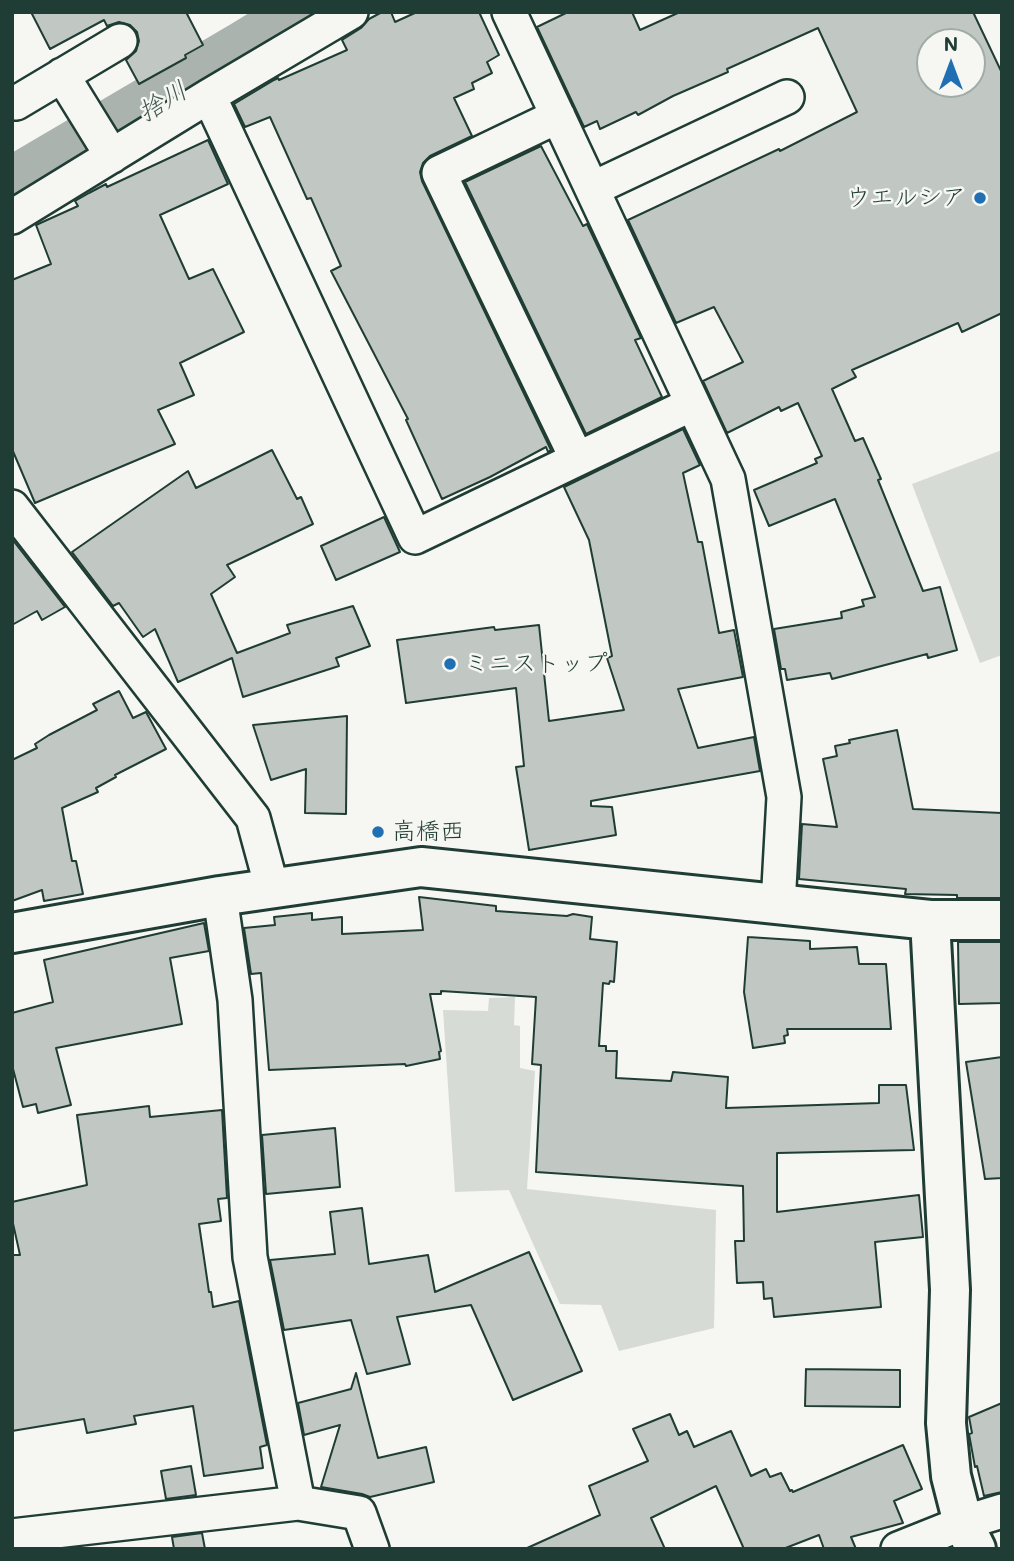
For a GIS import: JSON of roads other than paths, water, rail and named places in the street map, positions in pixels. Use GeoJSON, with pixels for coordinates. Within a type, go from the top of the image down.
{"type":"FeatureCollection","features":[{"type":"Feature","properties":{"kind":"street"},"geometry":{"type":"LineString","coordinates":[[12,217],[351,12]]}},
{"type":"Feature","properties":{"kind":"street"},"geometry":{"type":"LineString","coordinates":[[509,12],[728,479],[784,797],[778,905]]}},
{"type":"Feature","properties":{"kind":"street"},"geometry":{"type":"LineString","coordinates":[[16,103],[120,41]]}},
{"type":"Feature","properties":{"kind":"street"},"geometry":{"type":"LineString","coordinates":[[62,75],[112,156]]}},
{"type":"Feature","properties":{"kind":"street"},"geometry":{"type":"LineString","coordinates":[[209,96],[415,537],[692,404]]}},
{"type":"Feature","properties":{"kind":"street"},"geometry":{"type":"LineString","coordinates":[[592,189],[787,97]]}},
{"type":"Feature","properties":{"kind":"street"},"geometry":{"type":"LineString","coordinates":[[558,116],[439,173],[577,460]]}},
{"type":"Feature","properties":{"kind":"street"},"geometry":{"type":"LineString","coordinates":[[12,507],[253,818],[272,888]]}},
{"type":"Feature","properties":{"kind":"street"},"geometry":{"type":"LineString","coordinates":[[12,933],[220,896],[421,867],[930,920],[1002,920]]}},
{"type":"Feature","properties":{"kind":"street"},"geometry":{"type":"LineString","coordinates":[[220,896],[234,1000],[250,1257],[299,1503]]}},
{"type":"Feature","properties":{"kind":"street"},"geometry":{"type":"LineString","coordinates":[[930,920],[950,1290],[946,1423],[951,1476],[970,1536]]}},
{"type":"Feature","properties":{"kind":"street"},"geometry":{"type":"LineString","coordinates":[[12,1536],[299,1503],[359,1513],[372,1549]]}},
{"type":"Feature","properties":{"kind":"street"},"geometry":{"type":"LineString","coordinates":[[898,1549],[970,1536],[1002,1511]]}},
{"type":"Feature","properties":{"kind":"waterway","name":"捨川"},"geometry":{"type":"LineString","coordinates":[[12,191],[314,12]]}},
{"type":"Feature","properties":{"kind":"place","name":"ウエルシア"},"geometry":{"type":"Point","coordinates":[980,198]}},
{"type":"Feature","properties":{"kind":"place","name":"ミニストップ"},"geometry":{"type":"Point","coordinates":[450,664]}},
{"type":"Feature","properties":{"kind":"place","name":"高橋西"},"geometry":{"type":"Point","coordinates":[378,832]}}]}
